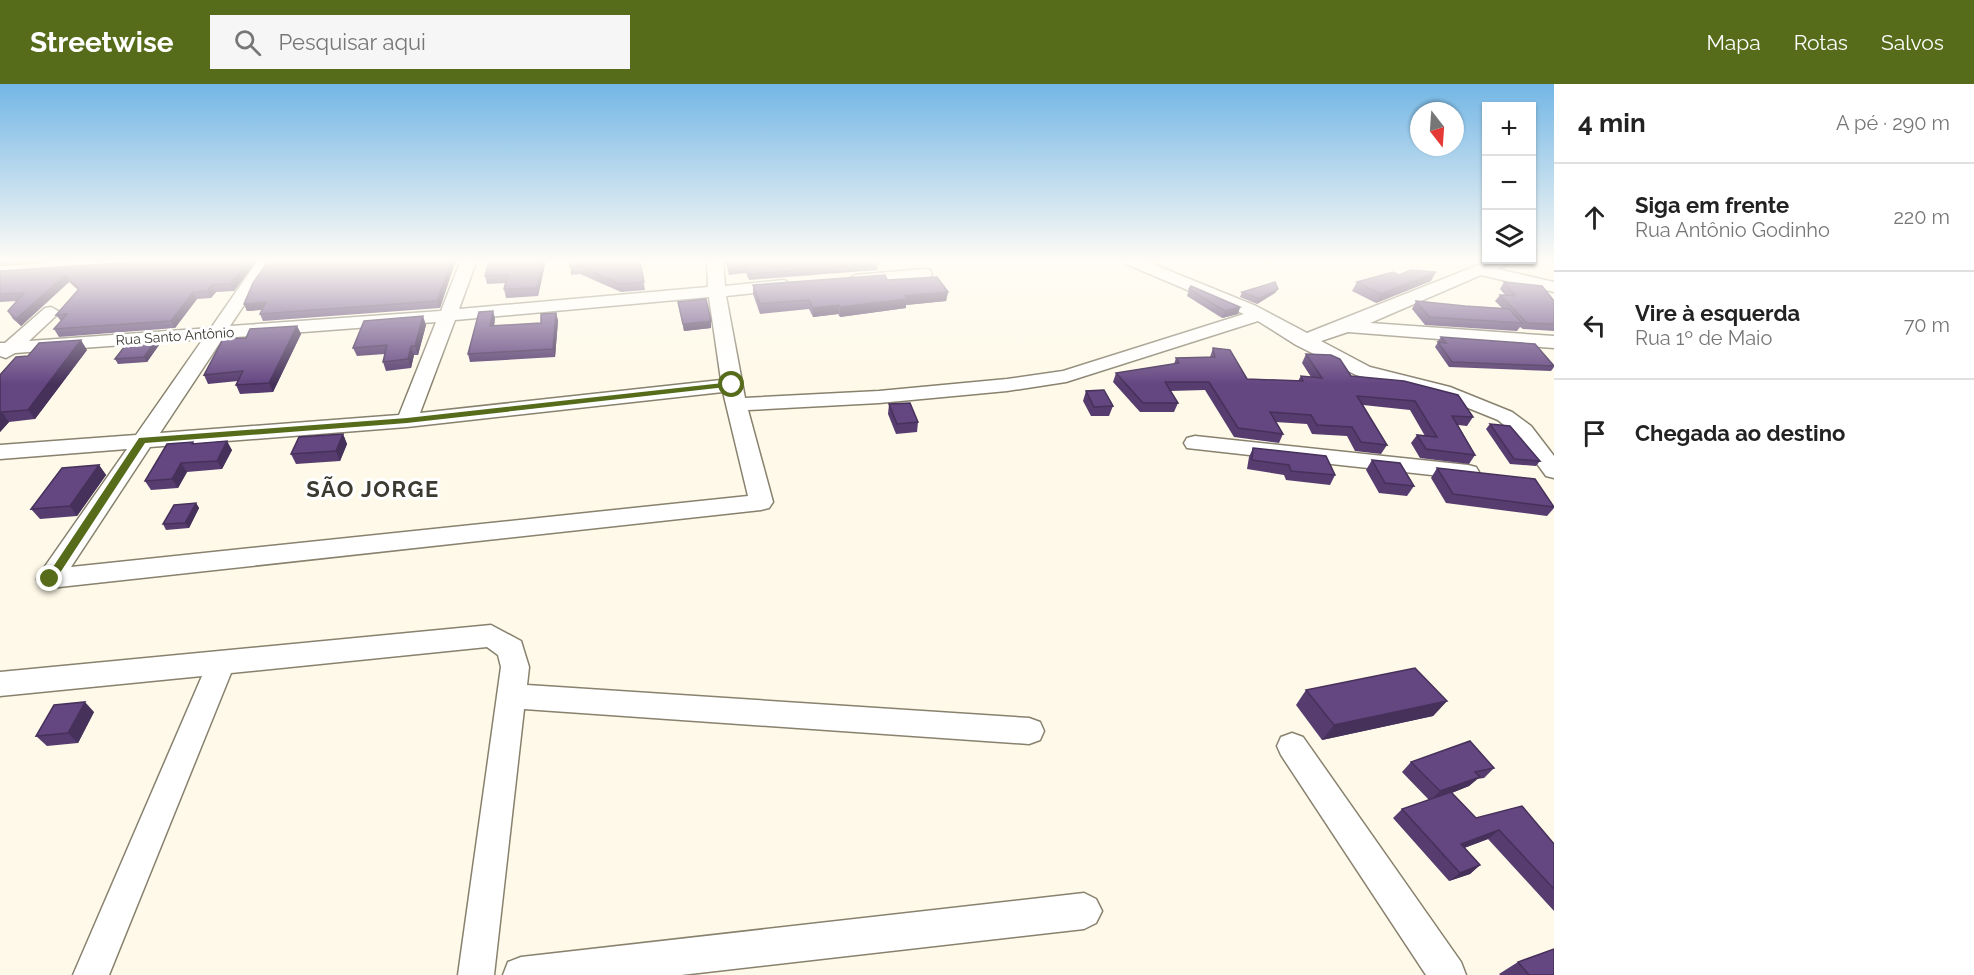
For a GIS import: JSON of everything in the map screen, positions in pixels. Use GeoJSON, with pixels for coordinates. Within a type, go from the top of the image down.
{"type":"FeatureCollection","features":[{"type":"Feature","properties":{"kind":"street"},"geometry":{"type":"LineString","coordinates":[[236,302],[50,579],[761,502],[733,395],[718,302]]}},
{"type":"Feature","properties":{"kind":"street"},"geometry":{"type":"LineString","coordinates":[[407,421],[455,302]]}},
{"type":"Feature","properties":{"kind":"street","name":"Rua Santo Antônio"},"geometry":{"type":"LineString","coordinates":[[3,352],[607,302]]}},
{"type":"Feature","properties":{"kind":"street"},"geometry":{"type":"LineString","coordinates":[[1228,302],[1259,315],[1303,341],[1363,371],[1443,391],[1505,416],[1524,431],[1554,471]]}},
{"type":"Feature","properties":{"kind":"street"},"geometry":{"type":"LineString","coordinates":[[1303,341],[1347,326],[1405,302]]}},
{"type":"Feature","properties":{"kind":"street"},"geometry":{"type":"LineString","coordinates":[[3,352],[51,312]]}},
{"type":"Feature","properties":{"kind":"street"},"geometry":{"type":"LineString","coordinates":[[0,452],[733,395],[879,397],[1066,376],[1259,315]]}},
{"type":"Feature","properties":{"kind":"street"},"geometry":{"type":"LineString","coordinates":[[1347,326],[1554,342]]}},
{"type":"Feature","properties":{"kind":"street"},"geometry":{"type":"LineString","coordinates":[[1195,443],[1485,474]]}},
{"type":"Feature","properties":{"kind":"street"},"geometry":{"type":"LineString","coordinates":[[1531,479],[1554,482]]}},
{"type":"Feature","properties":{"kind":"street"},"geometry":{"type":"LineString","coordinates":[[0,684],[491,636],[511,649],[515,667],[476,975]]}},
{"type":"Feature","properties":{"kind":"street"},"geometry":{"type":"LineString","coordinates":[[91,975],[220,663]]}},
{"type":"Feature","properties":{"kind":"street"},"geometry":{"type":"LineString","coordinates":[[512,696],[1029,731]]}},
{"type":"Feature","properties":{"kind":"street"},"geometry":{"type":"LineString","coordinates":[[1292,746],[1448,975]]}},
{"type":"Feature","properties":{"kind":"street"},"geometry":{"type":"LineString","coordinates":[[521,975],[1084,911]]}},
{"type":"Feature","properties":{"kind":"building"},"geometry":{"type":"Polygon","coordinates":[[[16,302],[35,302],[16,319],[8,311],[16,302]]]}},
{"type":"Feature","properties":{"kind":"building"},"geometry":{"type":"Polygon","coordinates":[[[68,302],[186,302],[171,321],[54,329],[67,314],[56,315],[68,302]]]}},
{"type":"Feature","properties":{"kind":"building"},"geometry":{"type":"Polygon","coordinates":[[[245,302],[429,302],[260,314],[266,302],[244,304],[245,302]]]}},
{"type":"Feature","properties":{"kind":"building"},"geometry":{"type":"Polygon","coordinates":[[[678,302],[707,302],[711,321],[683,324],[678,302]]]}},
{"type":"Feature","properties":{"kind":"building"},"geometry":{"type":"Polygon","coordinates":[[[759,302],[790,302],[760,304],[759,302]]]}},
{"type":"Feature","properties":{"kind":"building"},"geometry":{"type":"Polygon","coordinates":[[[810,302],[885,302],[840,307],[839,305],[813,308],[810,302]]]}},
{"type":"Feature","properties":{"kind":"building"},"geometry":{"type":"Polygon","coordinates":[[[1210,302],[1227,302],[1240,307],[1225,311],[1210,302]]]}},
{"type":"Feature","properties":{"kind":"building"},"geometry":{"type":"Polygon","coordinates":[[[1416,302],[1509,309],[1522,323],[1429,317],[1416,302]]]}},
{"type":"Feature","properties":{"kind":"building"},"geometry":{"type":"Polygon","coordinates":[[[1506,302],[1554,302],[1554,324],[1527,323],[1506,302]]]}},
{"type":"Feature","properties":{"kind":"building"},"geometry":{"type":"Polygon","coordinates":[[[493,311],[490,326],[541,323],[541,314],[556,313],[553,349],[468,354],[479,312],[493,311]]]}},
{"type":"Feature","properties":{"kind":"building"},"geometry":{"type":"Polygon","coordinates":[[[423,316],[415,346],[411,346],[408,359],[383,362],[387,345],[353,348],[364,321],[423,316]]]}},
{"type":"Feature","properties":{"kind":"building"},"geometry":{"type":"Polygon","coordinates":[[[297,326],[269,383],[236,385],[243,371],[204,375],[223,339],[246,338],[250,329],[297,326]]]}},
{"type":"Feature","properties":{"kind":"building"},"geometry":{"type":"Polygon","coordinates":[[[1441,337],[1535,344],[1554,366],[1452,362],[1438,342],[1446,343],[1441,337]]]}},
{"type":"Feature","properties":{"kind":"building"},"geometry":{"type":"Polygon","coordinates":[[[81,340],[28,410],[0,414],[0,375],[16,357],[28,356],[39,343],[81,340]]]}},
{"type":"Feature","properties":{"kind":"building"},"geometry":{"type":"Polygon","coordinates":[[[156,340],[144,357],[115,359],[128,342],[156,340]]]}},
{"type":"Feature","properties":{"kind":"building"},"geometry":{"type":"Polygon","coordinates":[[[1213,348],[1230,350],[1247,379],[1303,381],[1301,376],[1322,378],[1306,354],[1331,355],[1340,359],[1351,376],[1404,381],[1458,395],[1473,417],[1452,416],[1475,455],[1426,449],[1417,435],[1437,437],[1415,401],[1357,396],[1387,445],[1361,442],[1352,427],[1317,425],[1311,415],[1270,412],[1283,434],[1238,428],[1209,382],[1165,382],[1178,403],[1143,403],[1116,373],[1179,363],[1176,358],[1215,357],[1213,348]]]}},
{"type":"Feature","properties":{"kind":"building"},"geometry":{"type":"Polygon","coordinates":[[[1104,390],[1113,406],[1094,407],[1086,391],[1104,390]]]}},
{"type":"Feature","properties":{"kind":"building"},"geometry":{"type":"Polygon","coordinates":[[[910,403],[918,422],[897,424],[889,404],[910,403]]]}},
{"type":"Feature","properties":{"kind":"building"},"geometry":{"type":"Polygon","coordinates":[[[1490,424],[1510,426],[1540,461],[1514,459],[1490,424]]]}},
{"type":"Feature","properties":{"kind":"building"},"geometry":{"type":"Polygon","coordinates":[[[343,434],[336,451],[291,454],[299,437],[343,434]]]}},
{"type":"Feature","properties":{"kind":"building"},"geometry":{"type":"Polygon","coordinates":[[[227,441],[217,461],[181,463],[172,479],[145,481],[167,444],[227,441]]]}},
{"type":"Feature","properties":{"kind":"building"},"geometry":{"type":"Polygon","coordinates":[[[1253,448],[1326,456],[1335,475],[1291,471],[1289,465],[1252,460],[1253,448]]]}},
{"type":"Feature","properties":{"kind":"building"},"geometry":{"type":"Polygon","coordinates":[[[1372,460],[1400,463],[1414,486],[1385,483],[1372,460]]]}},
{"type":"Feature","properties":{"kind":"building"},"geometry":{"type":"Polygon","coordinates":[[[99,465],[70,506],[31,509],[62,468],[99,465]]]}},
{"type":"Feature","properties":{"kind":"building"},"geometry":{"type":"Polygon","coordinates":[[[1437,468],[1535,479],[1554,507],[1453,494],[1437,468]]]}},
{"type":"Feature","properties":{"kind":"building"},"geometry":{"type":"Polygon","coordinates":[[[196,503],[185,523],[163,524],[174,505],[196,503]]]}},
{"type":"Feature","properties":{"kind":"building"},"geometry":{"type":"Polygon","coordinates":[[[1415,668],[1447,701],[1334,725],[1306,690],[1415,668]]]}},
{"type":"Feature","properties":{"kind":"building"},"geometry":{"type":"Polygon","coordinates":[[[85,702],[68,733],[36,736],[54,705],[85,702]]]}},
{"type":"Feature","properties":{"kind":"building"},"geometry":{"type":"Polygon","coordinates":[[[1470,741],[1494,768],[1475,772],[1480,777],[1440,791],[1411,762],[1470,741]]]}},
{"type":"Feature","properties":{"kind":"building"},"geometry":{"type":"Polygon","coordinates":[[[1451,792],[1476,818],[1522,806],[1554,844],[1554,889],[1499,830],[1461,844],[1480,865],[1460,873],[1402,809],[1451,792]]]}},
{"type":"Feature","properties":{"kind":"building"},"geometry":{"type":"Polygon","coordinates":[[[1554,949],[1554,975],[1529,975],[1518,962],[1554,949]]]}},
{"type":"Feature","properties":{"kind":"district","name":"SÃO JORGE"},"geometry":{"type":"Point","coordinates":[373,489]}},
{"type":"Feature","properties":{"kind":"route"},"geometry":{"type":"LineString","coordinates":[[50,579],[142,440],[407,421],[732,385]]}}]}
